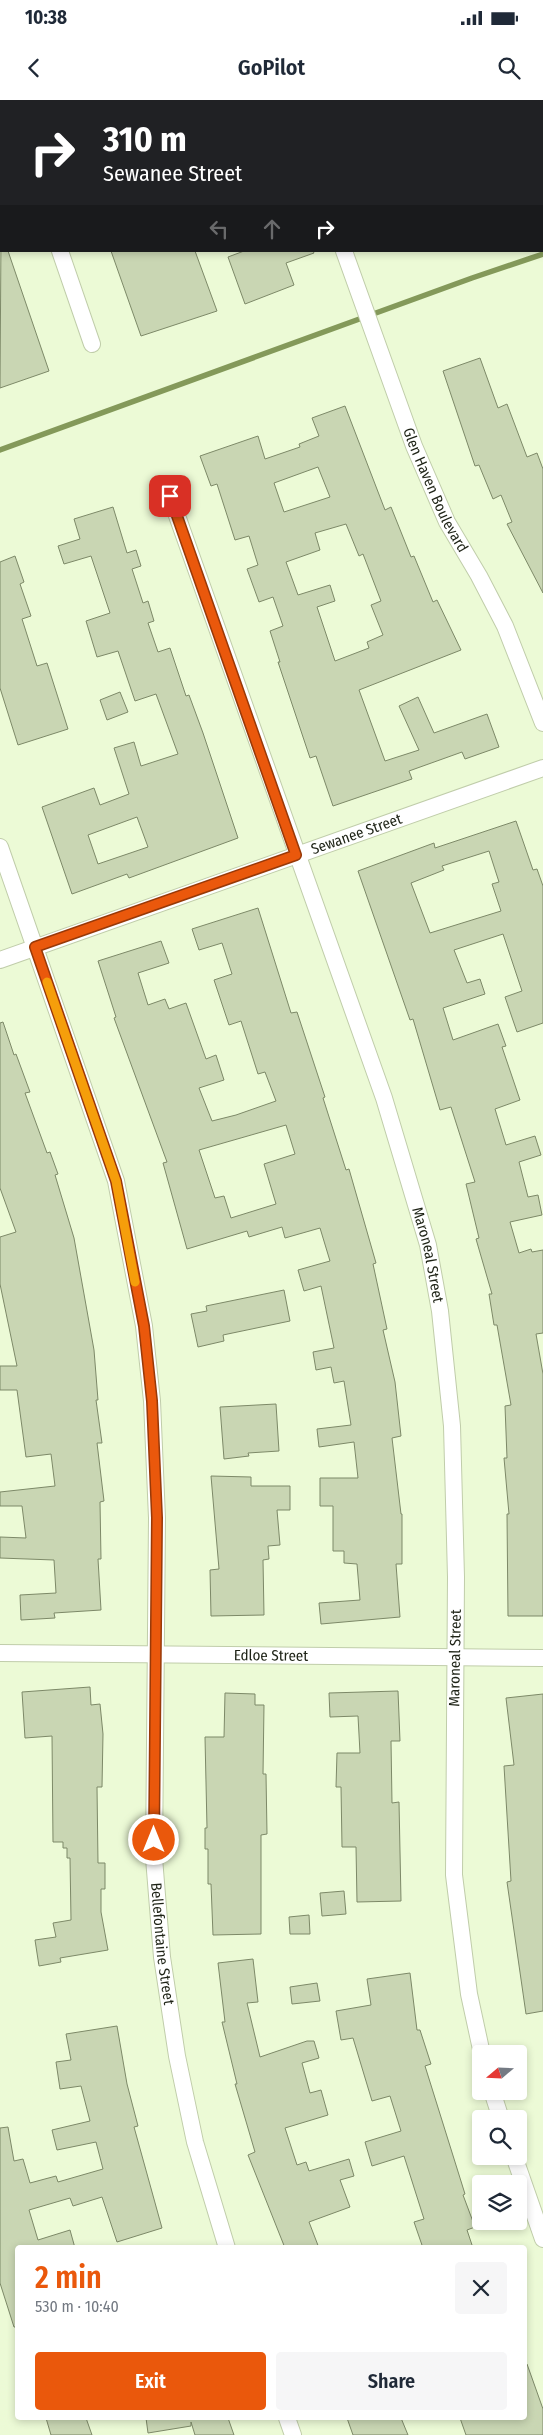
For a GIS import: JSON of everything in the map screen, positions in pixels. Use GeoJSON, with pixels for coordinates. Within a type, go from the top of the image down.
{"type":"FeatureCollection","features":[{"type":"Feature","properties":{"kind":"street"},"geometry":{"type":"LineString","coordinates":[[60,252],[92,344]]}},
{"type":"Feature","properties":{"kind":"street","name":"Glen Haven Boulevard"},"geometry":{"type":"LineString","coordinates":[[344,252],[421,463],[447,522],[479,576],[505,626],[543,723]]}},
{"type":"Feature","properties":{"kind":"street","name":"Maroneal Street"},"geometry":{"type":"LineString","coordinates":[[170,496],[296,855],[384,1098],[430,1255],[440,1311],[452,1426],[456,1577],[454,1875],[469,1994],[480,2045]]}},
{"type":"Feature","properties":{"kind":"street","name":"Sewanee Street"},"geometry":{"type":"LineString","coordinates":[[0,960],[543,768]]}},
{"type":"Feature","properties":{"kind":"street","name":"Bellefontaine Street"},"geometry":{"type":"LineString","coordinates":[[0,847],[116,1181],[144,1326],[152,1401],[157,1518],[154,1858],[162,1957],[177,2056],[196,2142],[227,2245]]}},
{"type":"Feature","properties":{"kind":"street","name":"Edloe Street"},"geometry":{"type":"LineString","coordinates":[[0,1653],[455,1659],[543,1658]]}},
{"type":"Feature","properties":{"kind":"street"},"geometry":{"type":"LineString","coordinates":[[517,2165],[543,2238]]}},
{"type":"Feature","properties":{"kind":"street"},"geometry":{"type":"LineString","coordinates":[[288,2420],[293,2435]]}},
{"type":"Feature","properties":{"kind":"building"},"geometry":{"type":"Polygon","coordinates":[[[1,252],[8,252],[49,371],[0,388],[1,252]]]}},
{"type":"Feature","properties":{"kind":"building"},"geometry":{"type":"Polygon","coordinates":[[[111,252],[195,252],[217,311],[141,336],[111,252]]]}},
{"type":"Feature","properties":{"kind":"building"},"geometry":{"type":"Polygon","coordinates":[[[241,252],[314,253],[286,263],[294,285],[245,304],[228,257],[241,252]]]}},
{"type":"Feature","properties":{"kind":"building"},"geometry":{"type":"Polygon","coordinates":[[[480,358],[498,408],[507,404],[527,457],[537,453],[543,469],[543,593],[507,524],[512,522],[501,495],[493,499],[479,465],[475,466],[443,371],[480,358]]]}},
{"type":"Feature","properties":{"kind":"building"},"geometry":{"type":"Polygon","coordinates":[[[345,406],[385,510],[391,507],[411,557],[414,556],[433,602],[437,600],[461,650],[359,690],[385,761],[419,750],[399,706],[418,697],[434,733],[487,714],[499,747],[465,759],[462,752],[409,771],[412,779],[333,806],[316,756],[310,758],[278,662],[280,662],[270,631],[283,626],[273,597],[259,602],[247,569],[258,565],[249,536],[235,540],[217,484],[211,486],[200,456],[258,436],[265,459],[300,447],[299,444],[319,436],[312,418],[345,406]],[[318,467],[274,483],[284,512],[330,497],[318,467]],[[346,524],[315,533],[320,550],[286,562],[298,595],[330,585],[335,601],[317,607],[335,661],[369,648],[367,642],[383,635],[371,605],[381,601],[363,554],[359,556],[346,524]]]}},
{"type":"Feature","properties":{"kind":"building"},"geometry":{"type":"Polygon","coordinates":[[[113,507],[127,553],[136,550],[141,566],[132,569],[143,603],[148,601],[154,621],[148,623],[158,652],[170,648],[186,696],[189,695],[203,733],[238,838],[129,878],[127,874],[72,894],[42,807],[94,788],[100,805],[129,794],[114,748],[134,742],[141,766],[178,754],[156,694],[135,701],[118,651],[97,657],[86,621],[110,613],[91,556],[64,564],[58,546],[80,539],[74,519],[113,507]],[[137,817],[88,835],[98,864],[148,847],[137,817]]]}},
{"type":"Feature","properties":{"kind":"building"},"geometry":{"type":"Polygon","coordinates":[[[15,556],[24,582],[20,584],[31,616],[22,619],[37,666],[47,663],[68,729],[18,745],[0,688],[0,562],[15,556]]]}},
{"type":"Feature","properties":{"kind":"building"},"geometry":{"type":"Polygon","coordinates":[[[120,692],[128,712],[107,720],[100,700],[120,692]]]}},
{"type":"Feature","properties":{"kind":"building"},"geometry":{"type":"Polygon","coordinates":[[[516,821],[533,870],[537,869],[543,886],[543,1023],[517,1032],[505,997],[522,991],[503,934],[454,950],[467,983],[480,979],[485,994],[443,1008],[453,1040],[498,1024],[506,1046],[502,1047],[520,1100],[495,1109],[506,1145],[535,1136],[541,1155],[519,1162],[528,1197],[538,1195],[542,1215],[510,1222],[519,1253],[531,1249],[532,1252],[543,1250],[543,1333],[536,1334],[543,1374],[543,1616],[508,1616],[507,1514],[509,1514],[504,1458],[507,1458],[505,1406],[511,1405],[497,1325],[494,1325],[489,1294],[492,1294],[476,1239],[479,1238],[466,1184],[475,1182],[451,1107],[440,1110],[413,1019],[410,1020],[358,871],[434,843],[435,848],[516,821]],[[489,851],[442,866],[444,870],[411,883],[430,933],[501,911],[492,884],[499,882],[489,851]]]}},
{"type":"Feature","properties":{"kind":"building"},"geometry":{"type":"Polygon","coordinates":[[[258,908],[291,1013],[297,1012],[325,1097],[323,1098],[346,1170],[349,1169],[376,1263],[373,1264],[387,1329],[383,1330],[395,1382],[401,1436],[392,1438],[402,1514],[402,1564],[396,1564],[400,1617],[321,1624],[319,1603],[360,1600],[357,1564],[344,1563],[344,1551],[333,1551],[333,1506],[320,1506],[320,1478],[358,1478],[354,1442],[319,1447],[317,1429],[351,1425],[344,1381],[334,1383],[331,1367],[316,1370],[313,1352],[334,1348],[321,1286],[304,1291],[298,1270],[330,1261],[320,1228],[285,1238],[282,1227],[249,1237],[247,1231],[187,1249],[163,1163],[167,1162],[114,1018],[116,1017],[98,961],[161,941],[169,963],[138,973],[148,1005],[165,999],[169,1009],[186,1003],[206,1059],[216,1055],[224,1080],[199,1088],[212,1121],[276,1101],[265,1072],[258,1074],[241,1021],[229,1025],[214,980],[232,974],[222,943],[199,950],[192,929],[258,908]],[[286,1125],[199,1150],[215,1198],[224,1196],[231,1218],[276,1204],[264,1164],[295,1154],[286,1125]]]}},
{"type":"Feature","properties":{"kind":"building"},"geometry":{"type":"Polygon","coordinates":[[[3,1022],[14,1055],[16,1054],[30,1092],[25,1093],[47,1153],[50,1152],[58,1174],[55,1175],[74,1238],[94,1350],[98,1400],[96,1400],[102,1443],[97,1443],[104,1501],[100,1502],[101,1559],[98,1559],[101,1610],[54,1613],[55,1618],[21,1620],[20,1595],[56,1593],[54,1560],[0,1558],[0,1537],[26,1538],[22,1506],[0,1506],[0,1492],[55,1486],[51,1454],[26,1457],[17,1390],[0,1390],[0,1366],[17,1366],[0,1284],[0,1237],[16,1232],[0,1188],[0,1023],[3,1022]]]}},
{"type":"Feature","properties":{"kind":"building"},"geometry":{"type":"Polygon","coordinates":[[[284,1290],[290,1321],[223,1335],[224,1341],[198,1347],[191,1314],[207,1311],[206,1306],[284,1290]]]}},
{"type":"Feature","properties":{"kind":"building"},"geometry":{"type":"Polygon","coordinates":[[[276,1404],[279,1451],[248,1453],[249,1456],[224,1459],[220,1407],[276,1404]]]}},
{"type":"Feature","properties":{"kind":"building"},"geometry":{"type":"Polygon","coordinates":[[[211,1476],[251,1477],[251,1486],[290,1486],[290,1510],[277,1510],[280,1545],[268,1546],[269,1559],[263,1560],[264,1615],[211,1616],[210,1570],[219,1569],[211,1476]]]}},
{"type":"Feature","properties":{"kind":"building"},"geometry":{"type":"Polygon","coordinates":[[[90,1687],[91,1705],[100,1704],[103,1734],[102,1787],[97,1787],[98,1863],[105,1863],[105,1889],[101,1889],[101,1912],[108,1950],[60,1958],[61,1962],[39,1966],[35,1940],[56,1937],[53,1923],[71,1920],[70,1858],[67,1858],[67,1848],[63,1848],[63,1842],[53,1842],[52,1736],[25,1738],[22,1692],[90,1687]]]}},
{"type":"Feature","properties":{"kind":"building"},"geometry":{"type":"Polygon","coordinates":[[[398,1691],[400,1741],[391,1741],[392,1803],[399,1802],[401,1901],[357,1902],[356,1847],[342,1847],[341,1787],[336,1787],[337,1753],[360,1753],[358,1716],[330,1717],[329,1693],[398,1691]]]}},
{"type":"Feature","properties":{"kind":"building"},"geometry":{"type":"Polygon","coordinates":[[[225,1693],[255,1694],[255,1705],[264,1705],[263,1774],[266,1774],[267,1834],[261,1835],[261,1934],[213,1935],[211,1884],[208,1884],[208,1849],[205,1849],[205,1828],[207,1828],[205,1737],[224,1737],[225,1693]]]}},
{"type":"Feature","properties":{"kind":"building"},"geometry":{"type":"Polygon","coordinates":[[[543,1694],[543,2011],[526,2014],[507,1882],[511,1881],[504,1766],[514,1765],[506,1698],[543,1694]]]}},
{"type":"Feature","properties":{"kind":"building"},"geometry":{"type":"Polygon","coordinates":[[[344,1891],[346,1914],[322,1916],[320,1893],[344,1891]]]}},
{"type":"Feature","properties":{"kind":"building"},"geometry":{"type":"Polygon","coordinates":[[[309,1915],[310,1934],[290,1934],[289,1917],[309,1915]]]}},
{"type":"Feature","properties":{"kind":"building"},"geometry":{"type":"Polygon","coordinates":[[[253,1959],[258,2002],[247,2003],[260,2057],[307,2041],[314,2041],[319,2058],[302,2063],[310,2093],[321,2090],[328,2115],[285,2128],[297,2165],[306,2162],[309,2171],[349,2159],[354,2176],[340,2180],[350,2207],[309,2222],[318,2245],[284,2245],[248,2155],[255,2152],[235,2084],[237,2084],[222,2022],[225,2022],[218,1963],[253,1959]]]}},
{"type":"Feature","properties":{"kind":"building"},"geometry":{"type":"Polygon","coordinates":[[[410,1973],[417,2030],[420,2030],[431,2064],[425,2066],[465,2194],[463,2195],[472,2219],[472,2228],[467,2230],[472,2245],[422,2245],[414,2222],[424,2219],[404,2156],[372,2166],[365,2142],[401,2131],[390,2096],[372,2101],[353,2038],[341,2040],[336,2011],[371,2005],[367,1979],[410,1973]]]}},
{"type":"Feature","properties":{"kind":"building"},"geometry":{"type":"Polygon","coordinates":[[[317,1983],[320,2001],[292,2004],[290,1987],[317,1983]]]}},
{"type":"Feature","properties":{"kind":"building"},"geometry":{"type":"Polygon","coordinates":[[[117,2026],[127,2084],[138,2126],[134,2127],[162,2228],[117,2242],[102,2197],[73,2206],[70,2198],[29,2210],[38,2240],[70,2230],[74,2245],[15,2245],[14,2327],[0,2283],[0,2128],[8,2127],[14,2161],[23,2159],[30,2183],[56,2176],[58,2182],[103,2169],[96,2142],[57,2150],[52,2130],[90,2121],[81,2086],[60,2089],[56,2062],[71,2060],[66,2034],[117,2026]]]}},
{"type":"Feature","properties":{"kind":"building"},"geometry":{"type":"Polygon","coordinates":[[[527,2364],[543,2409],[543,2435],[466,2435],[461,2420],[527,2420],[527,2364]]]}},
{"type":"Feature","properties":{"kind":"building"},"geometry":{"type":"Polygon","coordinates":[[[47,2420],[87,2420],[92,2435],[51,2435],[47,2420]]]}},
{"type":"Feature","properties":{"kind":"building"},"geometry":{"type":"Polygon","coordinates":[[[146,2420],[229,2420],[234,2435],[195,2435],[191,2422],[191,2426],[148,2433],[146,2420]]]}},
{"type":"Feature","properties":{"kind":"building"},"geometry":{"type":"Polygon","coordinates":[[[348,2420],[402,2420],[408,2435],[353,2435],[348,2420]]]}},
{"type":"Feature","properties":{"kind":"waterway"},"geometry":{"type":"LineString","coordinates":[[0,450],[472,278],[543,254]]}},
{"type":"Feature","properties":{"kind":"slow traffic"},"geometry":{"type":"LineString","coordinates":[[47,982],[116,1181],[135,1282]]}},
{"type":"Feature","properties":{"kind":"route"},"geometry":{"type":"LineString","coordinates":[[154,1840],[157,1518],[152,1401],[144,1326],[116,1181],[35,947],[296,855],[170,496]]}}]}
